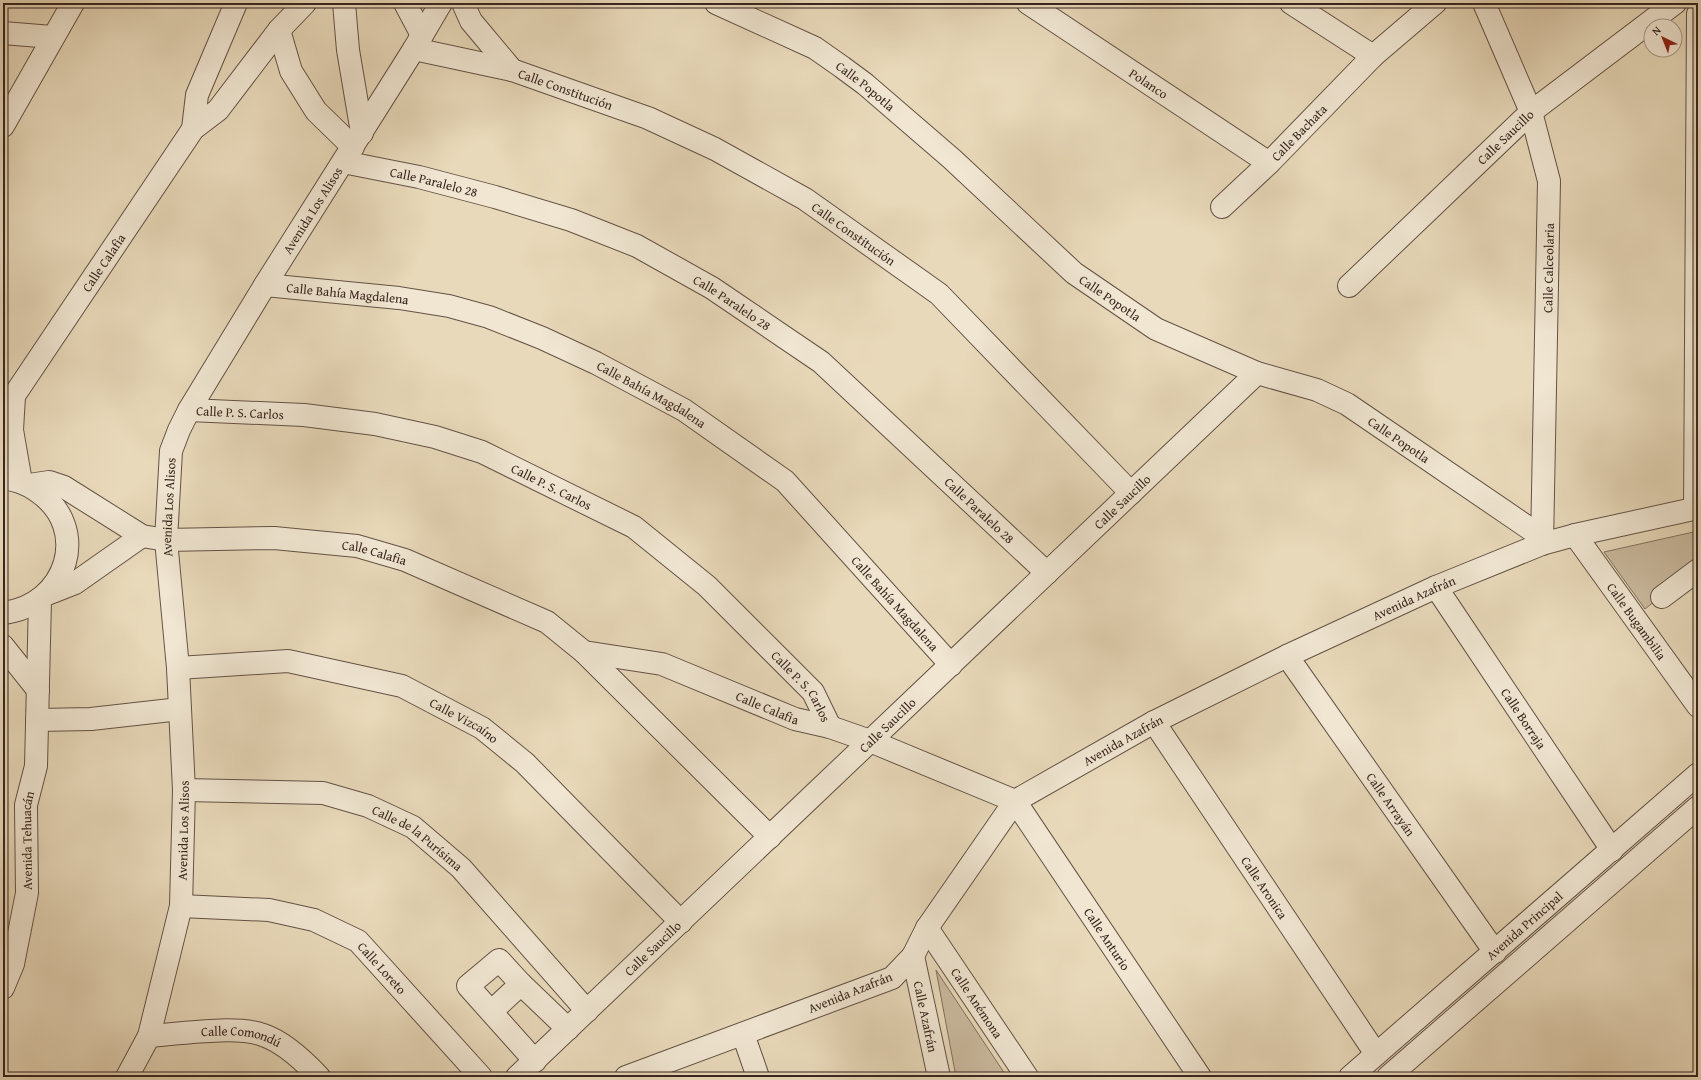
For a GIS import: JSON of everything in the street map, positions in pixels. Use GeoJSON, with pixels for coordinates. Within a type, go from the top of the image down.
{"type":"FeatureCollection","features":[{"type":"Feature","properties":{"kind":"street"},"geometry":{"type":"LineString","coordinates":[[3,126],[52,37],[73,3]]}},
{"type":"Feature","properties":{"kind":"street","name":"Calle Calafia"},"geometry":{"type":"LineString","coordinates":[[193,129],[197,95],[236,3]]}},
{"type":"Feature","properties":{"kind":"street"},"geometry":{"type":"LineString","coordinates":[[286,3],[293,3]]}},
{"type":"Feature","properties":{"kind":"street","name":"Calle Calafia"},"geometry":{"type":"LineString","coordinates":[[305,3],[279,30],[218,110],[193,129],[8,404],[18,482],[49,482],[64,487],[142,536],[166,540],[274,538],[357,546],[405,560],[547,622],[584,652],[770,836]]}},
{"type":"Feature","properties":{"kind":"street"},"geometry":{"type":"LineString","coordinates":[[344,3],[353,147]]}},
{"type":"Feature","properties":{"kind":"street"},"geometry":{"type":"LineString","coordinates":[[405,3],[418,42]]}},
{"type":"Feature","properties":{"kind":"street","name":"Avenida Los Alisos"},"geometry":{"type":"LineString","coordinates":[[127,1077],[149,1036],[181,906],[184,790],[178,668],[166,540],[171,451],[189,410],[441,3]]}},
{"type":"Feature","properties":{"kind":"street","name":"Calle Constitución"},"geometry":{"type":"LineString","coordinates":[[463,3],[471,21],[512,70]]}},
{"type":"Feature","properties":{"kind":"street","name":"Calle Popotla"},"geometry":{"type":"LineString","coordinates":[[716,3],[815,48],[842,67],[952,160],[1074,272],[1150,324],[1208,353],[1258,373],[1317,390],[1347,404],[1542,540]]}},
{"type":"Feature","properties":{"kind":"street","name":"Polanco"},"geometry":{"type":"LineString","coordinates":[[1028,3],[1269,163]]}},
{"type":"Feature","properties":{"kind":"street"},"geometry":{"type":"LineString","coordinates":[[1291,3],[1373,56],[1435,3]]}},
{"type":"Feature","properties":{"kind":"street","name":"Calle Calceolaria"},"geometry":{"type":"LineString","coordinates":[[1484,3],[1531,112],[1549,181],[1542,540]]}},
{"type":"Feature","properties":{"kind":"street","name":"Calle Saucillo"},"geometry":{"type":"LineString","coordinates":[[1349,286],[1531,112],[1675,3]]}},
{"type":"Feature","properties":{"kind":"street"},"geometry":{"type":"LineString","coordinates":[[1696,509],[1698,14]]}},
{"type":"Feature","properties":{"kind":"street"},"geometry":{"type":"LineString","coordinates":[[279,30],[291,71],[316,111],[353,147]]}},
{"type":"Feature","properties":{"kind":"street"},"geometry":{"type":"LineString","coordinates":[[3,32],[52,37]]}},
{"type":"Feature","properties":{"kind":"street","name":"Calle Constitución"},"geometry":{"type":"LineString","coordinates":[[418,42],[512,70],[648,118],[715,149],[805,199],[939,294],[1131,494]]}},
{"type":"Feature","properties":{"kind":"street","name":"Calle Bachata"},"geometry":{"type":"LineString","coordinates":[[1222,208],[1269,163],[1373,56]]}},
{"type":"Feature","properties":{"kind":"street","name":"Calle Paralelo 28"},"geometry":{"type":"LineString","coordinates":[[353,147],[420,177],[495,197],[571,220],[636,246],[712,288],[821,362],[1047,573]]}},
{"type":"Feature","properties":{"kind":"street","name":"Calle Bahía Magdalena"},"geometry":{"type":"LineString","coordinates":[[265,285],[399,298],[449,306],[489,317],[542,338],[589,360],[684,410],[784,480],[951,665]]}},
{"type":"Feature","properties":{"kind":"street","name":"Calle Saucillo"},"geometry":{"type":"LineString","coordinates":[[517,1077],[1258,373]]}},
{"type":"Feature","properties":{"kind":"street","name":"Calle P. S. Carlos"},"geometry":{"type":"LineString","coordinates":[[189,410],[304,415],[375,424],[436,437],[482,452],[613,516],[634,527],[707,586],[813,692],[830,727]]}},
{"type":"Feature","properties":{"kind":"street"},"geometry":{"type":"LineString","coordinates":[[18,482],[46,497],[60,514],[66,534],[66,556],[60,576],[43,597]]}},
{"type":"Feature","properties":{"kind":"street","name":"Avenida Azafrán"},"geometry":{"type":"LineString","coordinates":[[626,1077],[892,978],[914,956],[927,928],[1016,801],[1154,722],[1287,656],[1542,540],[1575,535],[1696,509]]}},
{"type":"Feature","properties":{"kind":"street","name":"Calle Bugambilia"},"geometry":{"type":"LineString","coordinates":[[1575,535],[1698,706]]}},
{"type":"Feature","properties":{"kind":"street"},"geometry":{"type":"LineString","coordinates":[[3,613],[28,607],[43,597],[75,583],[142,536]]}},
{"type":"Feature","properties":{"kind":"street"},"geometry":{"type":"LineString","coordinates":[[1662,597],[1698,570]]}},
{"type":"Feature","properties":{"kind":"street","name":"Calle Borraja"},"geometry":{"type":"LineString","coordinates":[[1436,587],[1612,850]]}},
{"type":"Feature","properties":{"kind":"street","name":"Avenida Tehuacán"},"geometry":{"type":"LineString","coordinates":[[3,988],[13,964],[27,893],[26,805],[36,766],[43,597]]}},
{"type":"Feature","properties":{"kind":"street"},"geometry":{"type":"LineString","coordinates":[[3,646],[38,690]]}},
{"type":"Feature","properties":{"kind":"street","name":"Calle Calafia"},"geometry":{"type":"LineString","coordinates":[[584,652],[662,664],[795,719],[830,727],[870,741],[1016,801]]}},
{"type":"Feature","properties":{"kind":"street","name":"Calle Arrayán"},"geometry":{"type":"LineString","coordinates":[[1287,656],[1495,952]]}},
{"type":"Feature","properties":{"kind":"street","name":"Calle Vizcaíno"},"geometry":{"type":"LineString","coordinates":[[178,668],[288,661],[402,686],[482,728],[525,763],[681,922]]}},
{"type":"Feature","properties":{"kind":"street"},"geometry":{"type":"LineString","coordinates":[[37,720],[91,719],[180,709]]}},
{"type":"Feature","properties":{"kind":"street","name":"Calle Aronica"},"geometry":{"type":"LineString","coordinates":[[1154,722],[1376,1054]]}},
{"type":"Feature","properties":{"kind":"street","name":"Avenida Principal"},"geometry":{"type":"LineString","coordinates":[[1350,1077],[1698,774]]}},
{"type":"Feature","properties":{"kind":"street","name":"Calle de la Purísima"},"geometry":{"type":"LineString","coordinates":[[184,790],[323,793],[368,806],[413,828],[461,868],[587,1011]]}},
{"type":"Feature","properties":{"kind":"street","name":"Calle Anturio"},"geometry":{"type":"LineString","coordinates":[[1016,801],[1200,1077]]}},
{"type":"Feature","properties":{"kind":"street","name":"Avenida Principal"},"geometry":{"type":"LineString","coordinates":[[1388,1077],[1698,807]]}},
{"type":"Feature","properties":{"kind":"street","name":"Calle Loreto"},"geometry":{"type":"LineString","coordinates":[[181,906],[269,910],[314,920],[358,941],[481,1077]]}},
{"type":"Feature","properties":{"kind":"street","name":"Calle Anémona"},"geometry":{"type":"LineString","coordinates":[[927,928],[1027,1077]]}},
{"type":"Feature","properties":{"kind":"street","name":"Calle Azafrán"},"geometry":{"type":"LineString","coordinates":[[914,956],[939,1077]]}},
{"type":"Feature","properties":{"kind":"street"},"geometry":{"type":"LineString","coordinates":[[535,1061],[492,1011],[468,986],[499,960],[521,984],[568,1029]]}},
{"type":"Feature","properties":{"kind":"street"},"geometry":{"type":"LineString","coordinates":[[492,1011],[521,984]]}},
{"type":"Feature","properties":{"kind":"street","name":"Calle Comondú"},"geometry":{"type":"LineString","coordinates":[[149,1036],[242,1030],[263,1035],[285,1047],[315,1076]]}},
{"type":"Feature","properties":{"kind":"street"},"geometry":{"type":"LineString","coordinates":[[743,1034],[758,1077]]}},
{"type":"Feature","properties":{"kind":"shaded area"},"geometry":{"type":"Polygon","coordinates":[[[1698,531],[1698,566],[1645,609],[1604,552],[1698,531]]]}},
{"type":"Feature","properties":{"kind":"shaded area"},"geometry":{"type":"Polygon","coordinates":[[[936,970],[1007,1077],[956,1077],[936,970]]]}}]}
